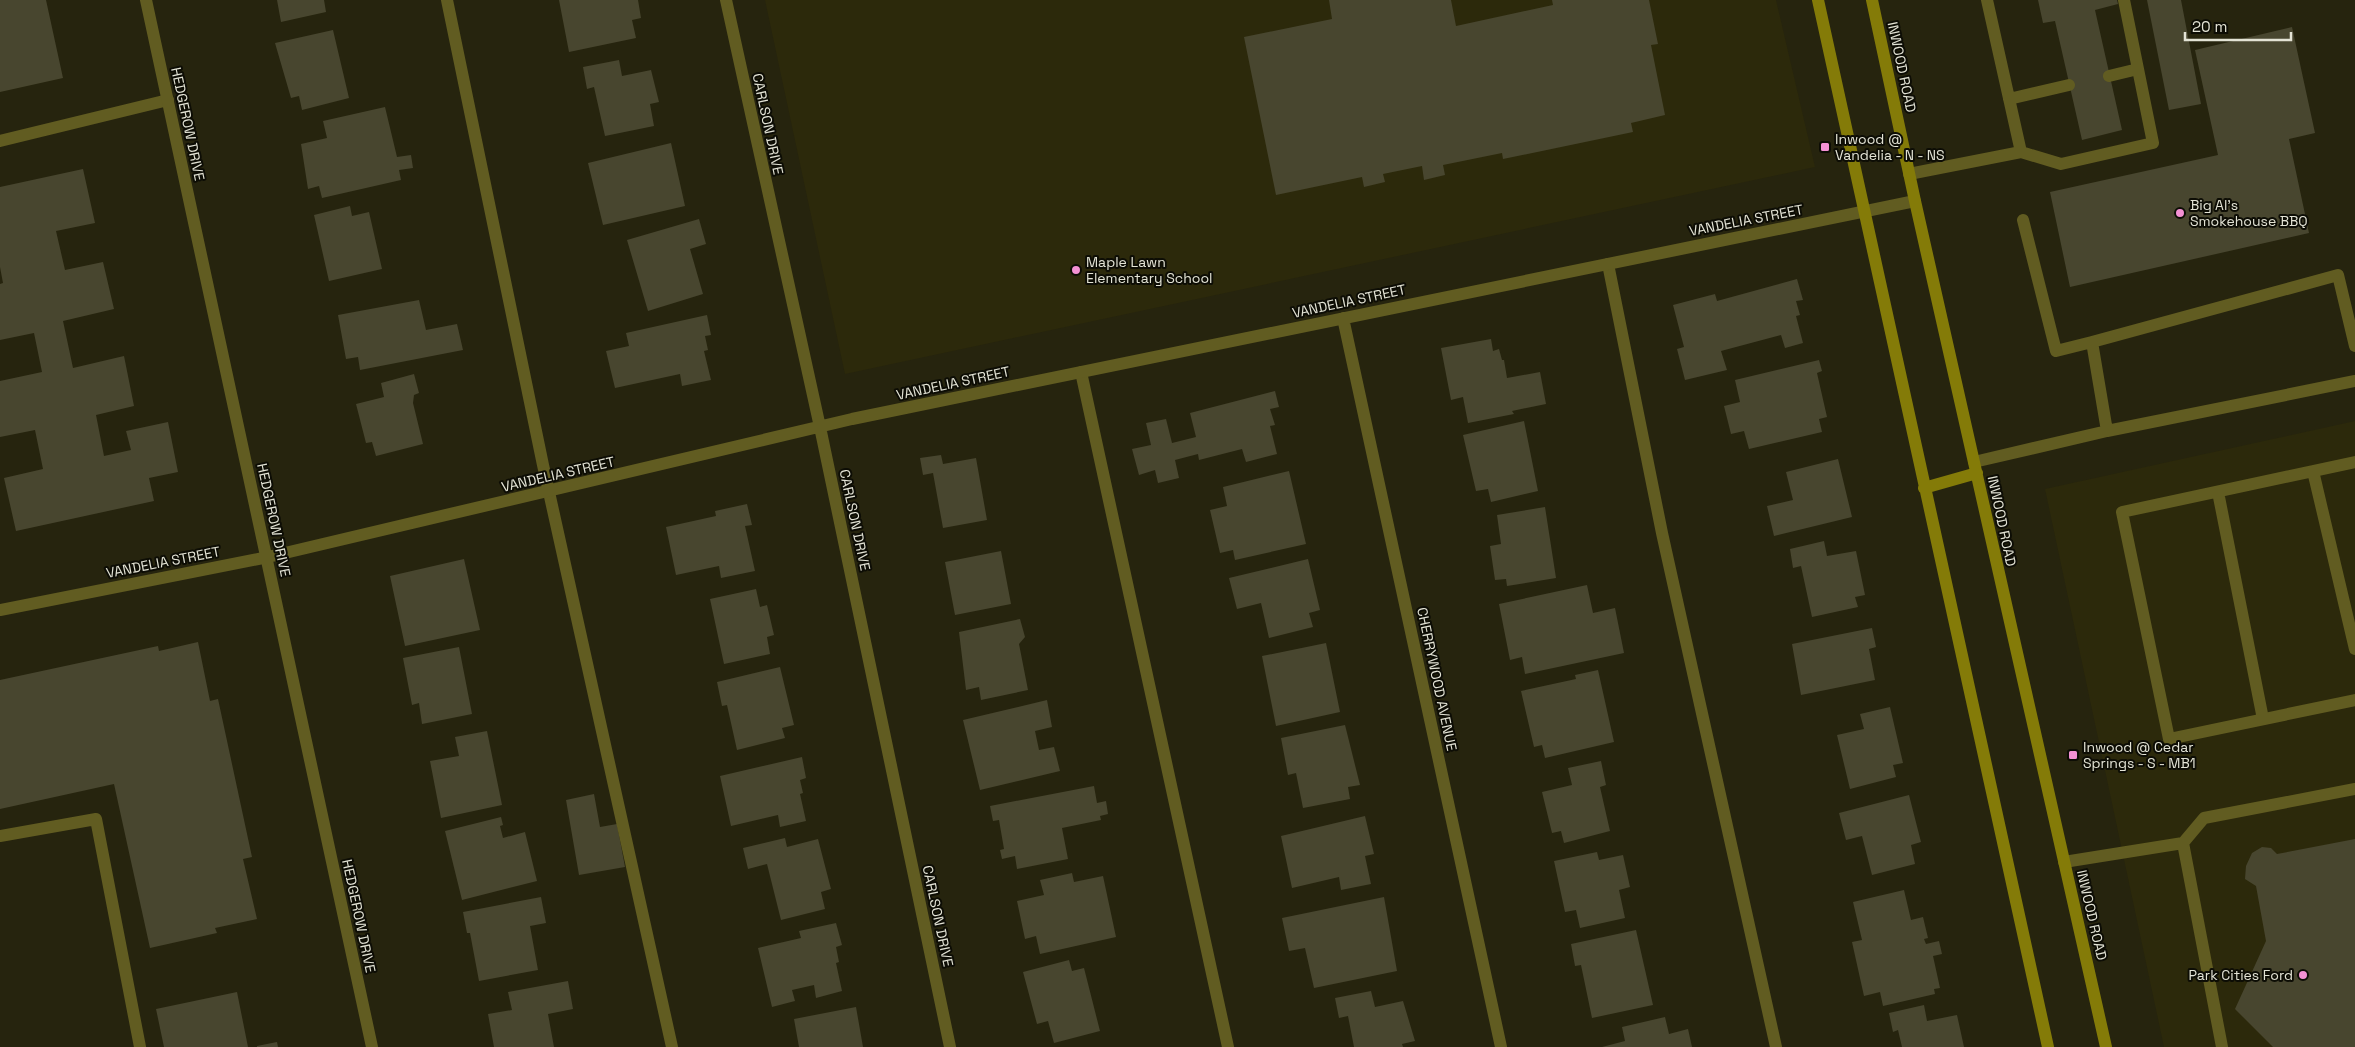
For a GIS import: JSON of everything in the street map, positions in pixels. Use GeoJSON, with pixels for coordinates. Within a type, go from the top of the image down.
{"type":"FeatureCollection","features":[{"type":"Feature","properties":{"kind":"main road"},"geometry":{"type":"LineString","coordinates":[[1818,0],[2048,1047]]}},
{"type":"Feature","properties":{"kind":"main road","name":"INWOOD ROAD"},"geometry":{"type":"LineString","coordinates":[[1872,0],[1915,201],[2106,1047]]}},
{"type":"Feature","properties":{"kind":"main road"},"geometry":{"type":"LineString","coordinates":[[1924,488],[1975,467]]}},
{"type":"Feature","properties":{"kind":"street","name":"HEDGEROW DRIVE"},"geometry":{"type":"LineString","coordinates":[[146,0],[268,557],[372,1047]]}},
{"type":"Feature","properties":{"kind":"street"},"geometry":{"type":"LineString","coordinates":[[447,0],[548,492],[672,1047]]}},
{"type":"Feature","properties":{"kind":"street","name":"CARLSON DRIVE"},"geometry":{"type":"LineString","coordinates":[[726,0],[820,426],[950,1047]]}},
{"type":"Feature","properties":{"kind":"street"},"geometry":{"type":"LineString","coordinates":[[1987,0],[2021,152]]}},
{"type":"Feature","properties":{"kind":"street"},"geometry":{"type":"LineString","coordinates":[[1909,174],[2021,152],[2061,164],[2153,143],[2124,0]]}},
{"type":"Feature","properties":{"kind":"street"},"geometry":{"type":"LineString","coordinates":[[2109,76],[2138,69]]}},
{"type":"Feature","properties":{"kind":"street"},"geometry":{"type":"LineString","coordinates":[[2009,99],[2069,85]]}},
{"type":"Feature","properties":{"kind":"street"},"geometry":{"type":"LineString","coordinates":[[0,141],[168,100]]}},
{"type":"Feature","properties":{"kind":"street","name":"VANDELIA STREET"},"geometry":{"type":"LineString","coordinates":[[0,610],[268,557],[820,426],[1915,201]]}},
{"type":"Feature","properties":{"kind":"street"},"geometry":{"type":"LineString","coordinates":[[2023,220],[2056,351],[2338,275],[2355,346]]}},
{"type":"Feature","properties":{"kind":"street"},"geometry":{"type":"LineString","coordinates":[[1608,264],[1662,533],[1776,1047]]}},
{"type":"Feature","properties":{"kind":"street","name":"CHERRYWOOD AVENUE"},"geometry":{"type":"LineString","coordinates":[[1343,318],[1501,1047]]}},
{"type":"Feature","properties":{"kind":"street"},"geometry":{"type":"LineString","coordinates":[[2092,342],[2107,431]]}},
{"type":"Feature","properties":{"kind":"street"},"geometry":{"type":"LineString","coordinates":[[1081,372],[1228,1047]]}},
{"type":"Feature","properties":{"kind":"street"},"geometry":{"type":"LineString","coordinates":[[1975,467],[2107,431],[2355,381]]}},
{"type":"Feature","properties":{"kind":"street"},"geometry":{"type":"LineString","coordinates":[[2355,462],[2122,512],[2169,739],[2355,700]]}},
{"type":"Feature","properties":{"kind":"street"},"geometry":{"type":"LineString","coordinates":[[2313,471],[2355,649]]}},
{"type":"Feature","properties":{"kind":"street"},"geometry":{"type":"LineString","coordinates":[[2218,492],[2263,719]]}},
{"type":"Feature","properties":{"kind":"street"},"geometry":{"type":"LineString","coordinates":[[2064,862],[2183,843],[2204,818],[2355,789]]}},
{"type":"Feature","properties":{"kind":"street"},"geometry":{"type":"LineString","coordinates":[[0,836],[96,818],[140,1047]]}},
{"type":"Feature","properties":{"kind":"street"},"geometry":{"type":"LineString","coordinates":[[2183,843],[2222,1047]]}},
{"type":"Feature","properties":{"kind":"shaded area","name":"Maple Lawn Elementary School"},"geometry":{"type":"Polygon","coordinates":[[[765,0],[1776,0],[1815,167],[845,374],[765,0]]]}},
{"type":"Feature","properties":{"kind":"shaded area"},"geometry":{"type":"Polygon","coordinates":[[[2355,421],[2355,1047],[2164,1047],[2045,489],[2355,421]]]}},
{"type":"Feature","properties":{"kind":"building"},"geometry":{"type":"Polygon","coordinates":[[[0,0],[46,0],[63,78],[0,92],[0,0]]]}},
{"type":"Feature","properties":{"kind":"building"},"geometry":{"type":"Polygon","coordinates":[[[277,0],[324,0],[326,12],[281,22],[277,0]]]}},
{"type":"Feature","properties":{"kind":"building"},"geometry":{"type":"Polygon","coordinates":[[[559,0],[638,0],[641,18],[632,20],[636,38],[569,52],[559,0]]]}},
{"type":"Feature","properties":{"kind":"building"},"geometry":{"type":"Polygon","coordinates":[[[1329,0],[1451,0],[1456,26],[1553,5],[1552,0],[1649,0],[1658,44],[1651,45],[1665,115],[1631,123],[1633,132],[1503,159],[1502,153],[1443,165],[1445,175],[1424,180],[1422,166],[1383,174],[1385,182],[1364,187],[1362,177],[1276,195],[1244,37],[1332,19],[1329,0]]]}},
{"type":"Feature","properties":{"kind":"building"},"geometry":{"type":"Polygon","coordinates":[[[2038,0],[2117,0],[2118,4],[2095,10],[2122,130],[2082,140],[2055,21],[2043,23],[2038,0]]]}},
{"type":"Feature","properties":{"kind":"building"},"geometry":{"type":"Polygon","coordinates":[[[2147,0],[2181,0],[2201,104],[2169,110],[2147,0]]]}},
{"type":"Feature","properties":{"kind":"building","name":"Big Al's Smokehouse BBQ"},"geometry":{"type":"Polygon","coordinates":[[[2292,27],[2315,133],[2289,139],[2309,233],[2070,287],[2050,192],[2218,155],[2195,50],[2292,27]]]}},
{"type":"Feature","properties":{"kind":"building"},"geometry":{"type":"Polygon","coordinates":[[[333,30],[349,98],[302,110],[299,96],[291,98],[275,43],[333,30]]]}},
{"type":"Feature","properties":{"kind":"building"},"geometry":{"type":"Polygon","coordinates":[[[619,60],[622,76],[651,70],[659,102],[650,104],[654,126],[605,136],[594,87],[587,89],[583,67],[619,60]]]}},
{"type":"Feature","properties":{"kind":"building"},"geometry":{"type":"Polygon","coordinates":[[[385,107],[397,157],[411,155],[413,168],[399,170],[401,180],[322,198],[319,186],[308,189],[301,144],[327,138],[323,121],[385,107]]]}},
{"type":"Feature","properties":{"kind":"building"},"geometry":{"type":"Polygon","coordinates":[[[671,143],[685,206],[603,225],[588,163],[671,143]]]}},
{"type":"Feature","properties":{"kind":"building"},"geometry":{"type":"Polygon","coordinates":[[[83,169],[95,223],[56,231],[65,270],[103,262],[114,309],[63,321],[73,368],[124,356],[134,406],[96,415],[104,456],[131,450],[126,431],[168,422],[178,472],[149,478],[154,501],[16,531],[4,478],[43,469],[35,430],[0,437],[0,381],[42,372],[34,333],[0,340],[0,284],[3,283],[0,267],[0,187],[83,169]]]}},
{"type":"Feature","properties":{"kind":"building"},"geometry":{"type":"Polygon","coordinates":[[[350,206],[352,216],[369,212],[382,269],[329,281],[314,215],[350,206]]]}},
{"type":"Feature","properties":{"kind":"building"},"geometry":{"type":"Polygon","coordinates":[[[699,219],[706,244],[690,249],[703,294],[648,311],[627,240],[699,219]]]}},
{"type":"Feature","properties":{"kind":"building"},"geometry":{"type":"Polygon","coordinates":[[[1797,279],[1803,300],[1796,301],[1800,315],[1796,316],[1803,343],[1785,348],[1781,335],[1721,351],[1727,370],[1685,380],[1677,349],[1684,347],[1673,305],[1715,294],[1717,301],[1797,279]]]}},
{"type":"Feature","properties":{"kind":"building"},"geometry":{"type":"Polygon","coordinates":[[[419,300],[426,330],[457,324],[463,350],[360,370],[358,357],[346,359],[338,315],[419,300]]]}},
{"type":"Feature","properties":{"kind":"building"},"geometry":{"type":"Polygon","coordinates":[[[707,315],[711,335],[705,336],[708,350],[704,351],[711,380],[682,386],[680,374],[615,388],[606,351],[629,346],[626,333],[707,315]]]}},
{"type":"Feature","properties":{"kind":"building"},"geometry":{"type":"Polygon","coordinates":[[[1491,339],[1493,351],[1499,349],[1502,360],[1504,360],[1507,378],[1540,372],[1546,404],[1512,411],[1514,414],[1468,423],[1463,397],[1451,400],[1441,348],[1491,339]]]}},
{"type":"Feature","properties":{"kind":"building"},"geometry":{"type":"Polygon","coordinates":[[[1819,360],[1822,371],[1817,373],[1827,417],[1819,419],[1822,432],[1749,449],[1744,431],[1731,434],[1724,406],[1740,402],[1735,380],[1819,360]]]}},
{"type":"Feature","properties":{"kind":"building"},"geometry":{"type":"Polygon","coordinates":[[[414,374],[419,393],[414,395],[413,403],[423,444],[376,456],[372,442],[366,443],[356,404],[384,397],[381,383],[414,374]]]}},
{"type":"Feature","properties":{"kind":"building"},"geometry":{"type":"Polygon","coordinates":[[[1275,391],[1279,407],[1270,409],[1275,425],[1270,426],[1277,454],[1246,462],[1242,449],[1199,460],[1198,454],[1175,460],[1179,478],[1158,483],[1155,470],[1139,475],[1132,449],[1151,445],[1146,423],[1166,419],[1172,443],[1196,437],[1190,413],[1275,391]]]}},
{"type":"Feature","properties":{"kind":"building"},"geometry":{"type":"Polygon","coordinates":[[[1524,421],[1538,491],[1491,502],[1488,489],[1476,491],[1463,435],[1524,421]]]}},
{"type":"Feature","properties":{"kind":"building"},"geometry":{"type":"Polygon","coordinates":[[[941,455],[943,464],[976,458],[987,520],[943,528],[933,473],[923,475],[920,458],[941,455]]]}},
{"type":"Feature","properties":{"kind":"building"},"geometry":{"type":"Polygon","coordinates":[[[1838,459],[1852,517],[1774,536],[1767,506],[1793,500],[1786,472],[1838,459]]]}},
{"type":"Feature","properties":{"kind":"building"},"geometry":{"type":"Polygon","coordinates":[[[1289,471],[1306,544],[1235,560],[1233,550],[1220,553],[1210,510],[1227,506],[1223,487],[1289,471]]]}},
{"type":"Feature","properties":{"kind":"building"},"geometry":{"type":"Polygon","coordinates":[[[747,504],[752,525],[745,526],[755,571],[721,578],[719,566],[676,575],[666,527],[716,516],[715,511],[747,504]]]}},
{"type":"Feature","properties":{"kind":"building"},"geometry":{"type":"Polygon","coordinates":[[[1545,507],[1556,578],[1507,586],[1506,579],[1495,580],[1490,546],[1501,544],[1497,515],[1545,507]]]}},
{"type":"Feature","properties":{"kind":"building"},"geometry":{"type":"Polygon","coordinates":[[[1824,541],[1827,556],[1856,551],[1865,595],[1855,597],[1858,607],[1812,617],[1801,566],[1793,568],[1790,549],[1824,541]]]}},
{"type":"Feature","properties":{"kind":"building"},"geometry":{"type":"Polygon","coordinates":[[[1001,551],[1011,604],[955,615],[945,562],[1001,551]]]}},
{"type":"Feature","properties":{"kind":"building"},"geometry":{"type":"Polygon","coordinates":[[[464,559],[480,630],[405,646],[390,576],[464,559]]]}},
{"type":"Feature","properties":{"kind":"building"},"geometry":{"type":"Polygon","coordinates":[[[1308,559],[1320,610],[1309,613],[1313,627],[1269,638],[1261,603],[1237,609],[1229,578],[1308,559]]]}},
{"type":"Feature","properties":{"kind":"building"},"geometry":{"type":"Polygon","coordinates":[[[1587,585],[1593,613],[1615,608],[1624,653],[1525,674],[1522,657],[1510,660],[1499,604],[1587,585]]]}},
{"type":"Feature","properties":{"kind":"building"},"geometry":{"type":"Polygon","coordinates":[[[756,589],[760,607],[767,605],[774,635],[767,637],[770,654],[724,664],[710,599],[756,589]]]}},
{"type":"Feature","properties":{"kind":"building"},"geometry":{"type":"Polygon","coordinates":[[[1020,619],[1025,637],[1019,644],[1028,690],[981,700],[979,687],[966,690],[959,632],[1020,619]]]}},
{"type":"Feature","properties":{"kind":"building"},"geometry":{"type":"Polygon","coordinates":[[[1872,628],[1876,647],[1869,649],[1875,680],[1801,695],[1792,644],[1872,628]]]}},
{"type":"Feature","properties":{"kind":"building"},"geometry":{"type":"Polygon","coordinates":[[[198,642],[210,701],[218,699],[252,857],[243,859],[257,919],[215,928],[217,933],[150,948],[114,784],[0,809],[0,680],[158,646],[159,651],[198,642]]]}},
{"type":"Feature","properties":{"kind":"building"},"geometry":{"type":"Polygon","coordinates":[[[1326,643],[1340,712],[1276,726],[1262,656],[1326,643]]]}},
{"type":"Feature","properties":{"kind":"building"},"geometry":{"type":"Polygon","coordinates":[[[459,647],[472,714],[422,724],[419,703],[412,705],[403,658],[459,647]]]}},
{"type":"Feature","properties":{"kind":"building"},"geometry":{"type":"Polygon","coordinates":[[[780,667],[794,725],[782,728],[785,738],[737,750],[727,705],[722,706],[717,682],[780,667]]]}},
{"type":"Feature","properties":{"kind":"building"},"geometry":{"type":"Polygon","coordinates":[[[1598,670],[1614,742],[1545,758],[1542,745],[1534,747],[1521,691],[1576,679],[1575,675],[1598,670]]]}},
{"type":"Feature","properties":{"kind":"building"},"geometry":{"type":"Polygon","coordinates":[[[1047,700],[1052,727],[1035,731],[1039,750],[1054,747],[1060,771],[980,790],[963,720],[1047,700]]]}},
{"type":"Feature","properties":{"kind":"building"},"geometry":{"type":"Polygon","coordinates":[[[1890,707],[1903,763],[1893,765],[1896,777],[1850,789],[1837,735],[1864,729],[1860,714],[1890,707]]]}},
{"type":"Feature","properties":{"kind":"building"},"geometry":{"type":"Polygon","coordinates":[[[1345,725],[1360,785],[1348,787],[1350,799],[1303,808],[1296,773],[1288,775],[1281,738],[1345,725]]]}},
{"type":"Feature","properties":{"kind":"building"},"geometry":{"type":"Polygon","coordinates":[[[487,731],[502,805],[441,818],[430,761],[459,756],[455,737],[487,731]]]}},
{"type":"Feature","properties":{"kind":"building"},"geometry":{"type":"Polygon","coordinates":[[[802,757],[806,778],[800,780],[803,793],[800,794],[806,821],[780,827],[778,815],[731,826],[720,776],[802,757]]]}},
{"type":"Feature","properties":{"kind":"building"},"geometry":{"type":"Polygon","coordinates":[[[1601,761],[1606,785],[1600,787],[1610,831],[1564,843],[1561,831],[1552,833],[1542,792],[1572,785],[1568,768],[1601,761]]]}},
{"type":"Feature","properties":{"kind":"building"},"geometry":{"type":"Polygon","coordinates":[[[1094,786],[1097,803],[1106,801],[1108,814],[1100,816],[1101,820],[1062,828],[1068,859],[1017,869],[1015,856],[1002,859],[1000,850],[1004,849],[999,820],[993,821],[990,806],[1094,786]]]}},
{"type":"Feature","properties":{"kind":"building"},"geometry":{"type":"Polygon","coordinates":[[[594,794],[600,827],[617,824],[625,867],[579,875],[566,800],[594,794]]]}},
{"type":"Feature","properties":{"kind":"building"},"geometry":{"type":"Polygon","coordinates":[[[1909,795],[1921,842],[1911,845],[1915,864],[1872,875],[1862,836],[1846,840],[1839,813],[1909,795]]]}},
{"type":"Feature","properties":{"kind":"building"},"geometry":{"type":"Polygon","coordinates":[[[1365,816],[1374,854],[1365,856],[1371,884],[1341,890],[1339,877],[1292,888],[1281,836],[1365,816]]]}},
{"type":"Feature","properties":{"kind":"building"},"geometry":{"type":"Polygon","coordinates":[[[501,817],[503,825],[500,826],[503,838],[525,832],[537,881],[462,900],[445,831],[501,817]]]}},
{"type":"Feature","properties":{"kind":"building"},"geometry":{"type":"Polygon","coordinates":[[[785,838],[787,847],[818,839],[831,889],[821,892],[825,909],[781,920],[767,864],[748,869],[743,848],[785,838]]]}},
{"type":"Feature","properties":{"kind":"building","name":"Park Cities Ford"},"geometry":{"type":"Polygon","coordinates":[[[2355,839],[2355,1047],[2273,1047],[2235,1009],[2266,941],[2256,886],[2245,879],[2246,866],[2252,853],[2262,847],[2271,848],[2277,854],[2355,839]]]}},
{"type":"Feature","properties":{"kind":"building"},"geometry":{"type":"Polygon","coordinates":[[[1597,852],[1599,860],[1623,855],[1630,887],[1619,890],[1625,918],[1580,928],[1576,910],[1565,912],[1554,861],[1597,852]]]}},
{"type":"Feature","properties":{"kind":"building"},"geometry":{"type":"Polygon","coordinates":[[[1072,873],[1074,882],[1103,876],[1116,937],[1040,954],[1036,936],[1025,939],[1017,901],[1044,895],[1040,880],[1072,873]]]}},
{"type":"Feature","properties":{"kind":"building"},"geometry":{"type":"Polygon","coordinates":[[[1904,890],[1911,920],[1923,917],[1928,938],[1924,939],[1926,944],[1939,941],[1942,954],[1933,956],[1940,988],[1934,989],[1935,994],[1883,1006],[1880,992],[1864,996],[1852,942],[1862,940],[1853,902],[1904,890]]]}},
{"type":"Feature","properties":{"kind":"building"},"geometry":{"type":"Polygon","coordinates":[[[541,897],[546,923],[530,926],[538,970],[479,981],[470,933],[467,933],[463,912],[541,897]]]}},
{"type":"Feature","properties":{"kind":"building"},"geometry":{"type":"Polygon","coordinates":[[[1384,897],[1397,971],[1314,988],[1305,948],[1289,951],[1282,918],[1384,897]]]}},
{"type":"Feature","properties":{"kind":"building"},"geometry":{"type":"Polygon","coordinates":[[[836,923],[842,945],[836,947],[839,962],[836,963],[842,991],[816,998],[814,985],[792,990],[795,1001],[772,1007],[758,948],[801,938],[799,931],[836,923]]]}},
{"type":"Feature","properties":{"kind":"building"},"geometry":{"type":"Polygon","coordinates":[[[1636,930],[1653,1005],[1592,1018],[1581,965],[1575,966],[1571,944],[1636,930]]]}},
{"type":"Feature","properties":{"kind":"building"},"geometry":{"type":"Polygon","coordinates":[[[1069,960],[1072,971],[1084,968],[1100,1031],[1054,1043],[1048,1021],[1037,1024],[1023,972],[1069,960]]]}},
{"type":"Feature","properties":{"kind":"building"},"geometry":{"type":"Polygon","coordinates":[[[568,981],[573,1009],[548,1014],[554,1047],[494,1047],[488,1014],[512,1010],[508,992],[568,981]]]}},
{"type":"Feature","properties":{"kind":"building"},"geometry":{"type":"Polygon","coordinates":[[[1371,991],[1375,1007],[1403,1001],[1415,1041],[1402,1044],[1403,1047],[1354,1047],[1348,1016],[1339,1018],[1335,998],[1371,991]]]}},
{"type":"Feature","properties":{"kind":"building"},"geometry":{"type":"Polygon","coordinates":[[[237,992],[248,1047],[164,1047],[156,1009],[237,992]]]}},
{"type":"Feature","properties":{"kind":"building"},"geometry":{"type":"Polygon","coordinates":[[[1924,1005],[1927,1021],[1957,1015],[1964,1047],[1902,1047],[1898,1030],[1893,1032],[1889,1013],[1924,1005]]]}},
{"type":"Feature","properties":{"kind":"building"},"geometry":{"type":"Polygon","coordinates":[[[856,1007],[863,1047],[799,1047],[794,1019],[856,1007]]]}},
{"type":"Feature","properties":{"kind":"building"},"geometry":{"type":"Polygon","coordinates":[[[1665,1017],[1669,1034],[1688,1029],[1692,1047],[1602,1047],[1625,1041],[1622,1027],[1665,1017]]]}},
{"type":"Feature","properties":{"kind":"building"},"geometry":{"type":"Polygon","coordinates":[[[277,1042],[278,1047],[257,1047],[257,1046],[277,1042]]]}},
{"type":"Feature","properties":{"kind":"place","name":"Inwood @ Vandelia - N - NS"},"geometry":{"type":"Point","coordinates":[1825,147]}},
{"type":"Feature","properties":{"kind":"place","name":"Big Al's Smokehouse BBQ"},"geometry":{"type":"Point","coordinates":[2180,213]}},
{"type":"Feature","properties":{"kind":"place","name":"Maple Lawn Elementary School"},"geometry":{"type":"Point","coordinates":[1076,270]}},
{"type":"Feature","properties":{"kind":"place","name":"Inwood @ Cedar Springs - S - MB1"},"geometry":{"type":"Point","coordinates":[2073,755]}},
{"type":"Feature","properties":{"kind":"place","name":"Park Cities Ford"},"geometry":{"type":"Point","coordinates":[2303,975]}}]}
